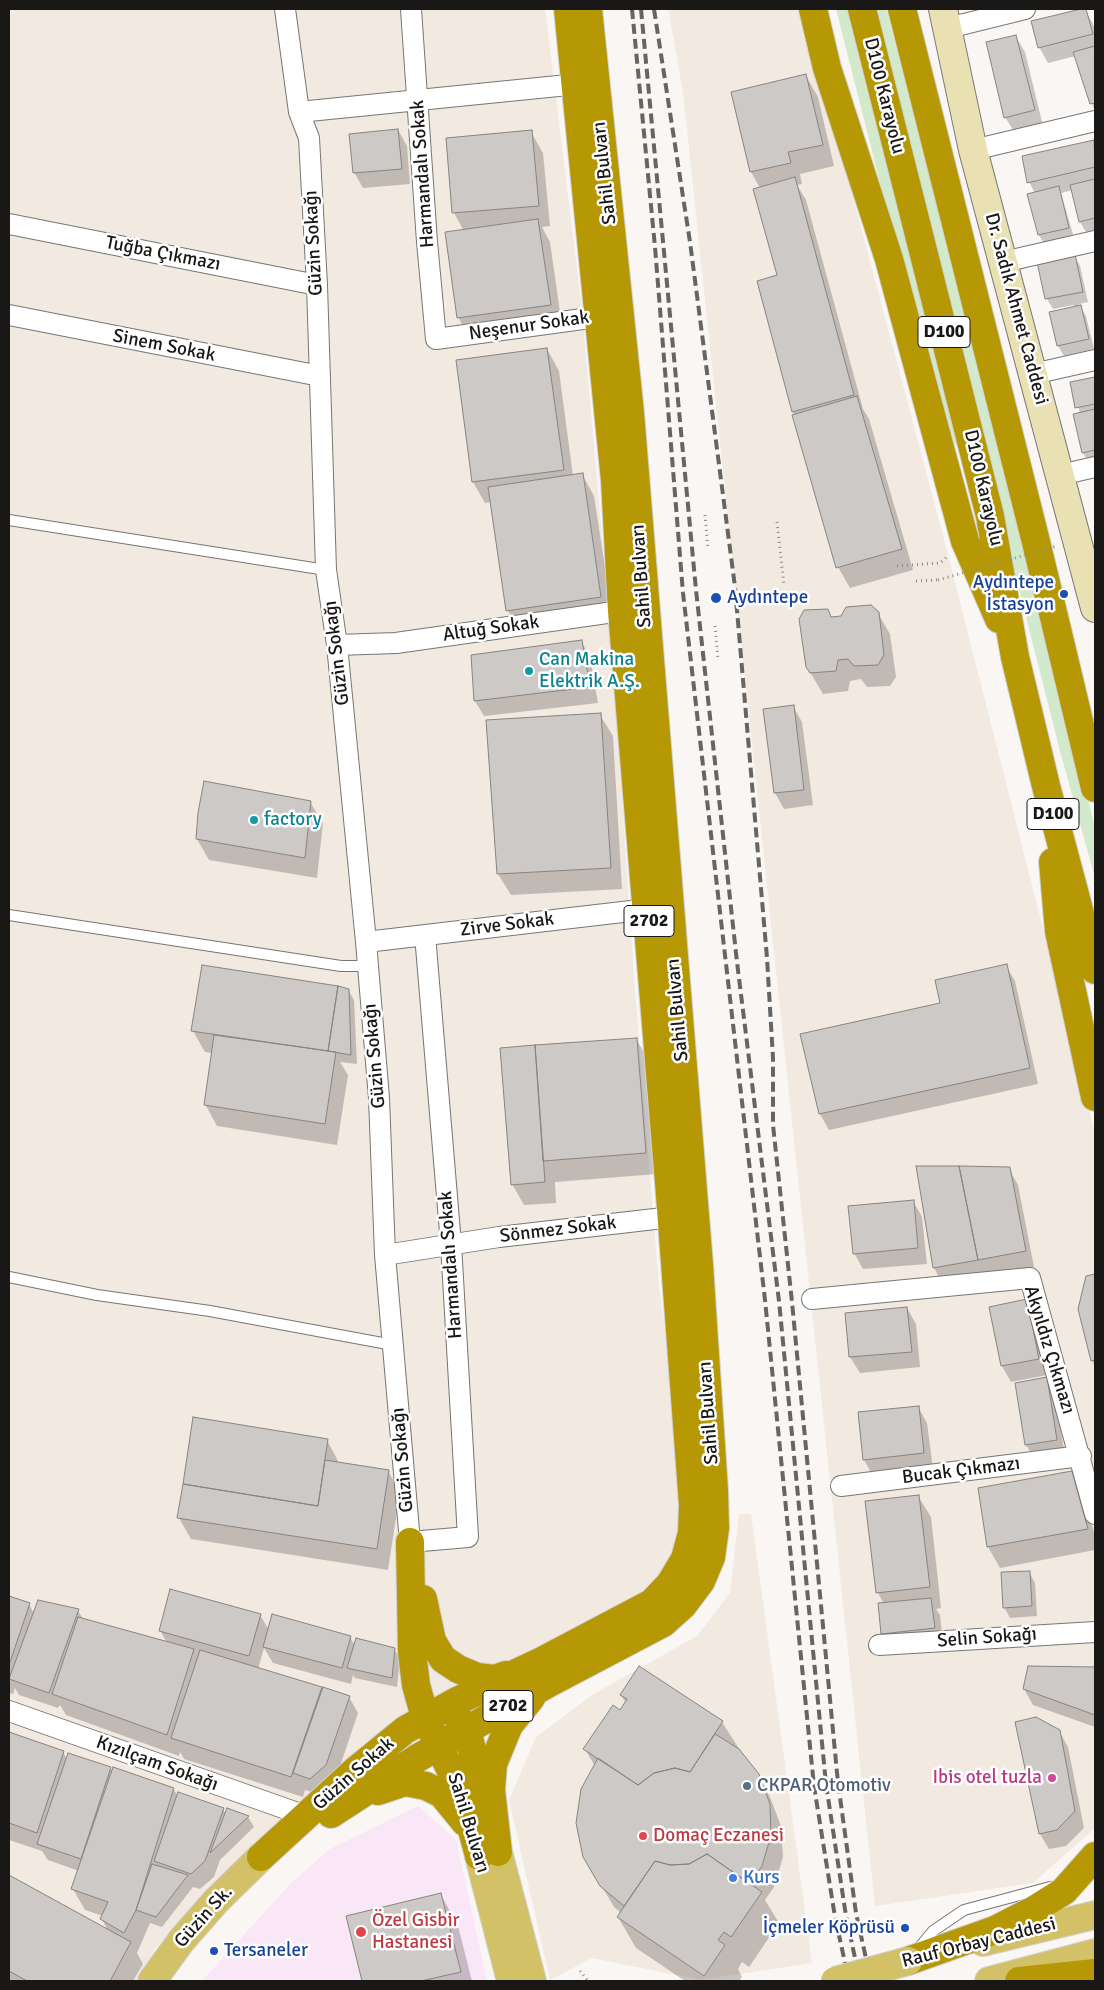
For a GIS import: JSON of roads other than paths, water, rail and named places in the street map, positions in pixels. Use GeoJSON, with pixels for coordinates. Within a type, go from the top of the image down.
{"type":"FeatureCollection","features":[{"type":"Feature","properties":{"kind":"highway","name":"Sahil Bulvarı"},"geometry":{"type":"LineString","coordinates":[[568,9],[586,84]]}},
{"type":"Feature","properties":{"kind":"highway","name":"Sahil Bulvarı"},"geometry":{"type":"LineString","coordinates":[[489,1854],[467,1730],[549,1683],[663,1623],[683,1605],[701,1581],[711,1557],[715,1528],[698,1265],[633,609],[615,480],[610,315],[586,84],[588,9]]}},
{"type":"Feature","properties":{"kind":"highway"},"geometry":{"type":"LineString","coordinates":[[813,9],[827,68],[890,259],[965,541],[1015,657]]}},
{"type":"Feature","properties":{"kind":"highway","name":"D100 Karayolu"},"geometry":{"type":"LineString","coordinates":[[862,9],[990,516],[1015,657],[1046,786],[1095,970]]}},
{"type":"Feature","properties":{"kind":"highway","name":"D100 Karayolu"},"geometry":{"type":"LineString","coordinates":[[902,9],[1095,788]]}},
{"type":"Feature","properties":{"kind":"highway"},"geometry":{"type":"LineString","coordinates":[[920,9],[953,212]]}},
{"type":"Feature","properties":{"kind":"highway","name":"Sahil Bulvarı"},"geometry":{"type":"LineString","coordinates":[[455,1702],[652,1603],[670,1584],[685,1560],[692,1533],[692,1505],[672,1217],[648,909],[633,609]]}},
{"type":"Feature","properties":{"kind":"highway"},"geometry":{"type":"LineString","coordinates":[[1054,618],[1095,738]]}},
{"type":"Feature","properties":{"kind":"highway"},"geometry":{"type":"LineString","coordinates":[[1046,786],[1059,931],[1095,1097]]}},
{"type":"Feature","properties":{"kind":"highway","name":"Sahil Bulvarı"},"geometry":{"type":"LineString","coordinates":[[410,1542],[412,1652],[416,1685],[426,1717],[489,1854]]}},
{"type":"Feature","properties":{"kind":"highway"},"geometry":{"type":"LineString","coordinates":[[410,1542],[432,1641],[443,1659],[458,1669],[477,1676],[495,1679],[519,1671]]}},
{"type":"Feature","properties":{"kind":"highway"},"geometry":{"type":"LineString","coordinates":[[489,1854],[493,1764],[500,1742],[519,1711],[549,1683]]}},
{"type":"Feature","properties":{"kind":"highway","name":"Güzin Sokak"},"geometry":{"type":"LineString","coordinates":[[261,1857],[318,1815],[356,1770],[405,1730],[455,1702]]}},
{"type":"Feature","properties":{"kind":"highway"},"geometry":{"type":"LineString","coordinates":[[318,1815],[467,1730],[454,1714],[444,1712],[426,1717]]}},
{"type":"Feature","properties":{"kind":"highway"},"geometry":{"type":"LineString","coordinates":[[318,1815],[385,1787],[405,1782],[426,1786],[442,1794],[460,1814],[489,1854]]}},
{"type":"Feature","properties":{"kind":"highway"},"geometry":{"type":"LineString","coordinates":[[908,1961],[995,1930],[1032,1912],[1064,1891],[1091,1860]]}},
{"type":"Feature","properties":{"kind":"highway"},"geometry":{"type":"LineString","coordinates":[[1019,1981],[1095,1973]]}},
{"type":"Feature","properties":{"kind":"main road","name":"Dr. Sadık Ahmet Caddesi"},"geometry":{"type":"LineString","coordinates":[[946,18],[973,150],[1060,475],[1093,590]]}},
{"type":"Feature","properties":{"kind":"main road","name":"Sahil Bulvarı"},"geometry":{"type":"LineString","coordinates":[[489,1854],[511,1981]]}},
{"type":"Feature","properties":{"kind":"main road","name":"Sahil Bulvarı"},"geometry":{"type":"LineString","coordinates":[[489,1854],[532,1981]]}},
{"type":"Feature","properties":{"kind":"main road","name":"Güzin Sk."},"geometry":{"type":"LineString","coordinates":[[152,1981],[181,1941],[216,1900],[261,1857]]}},
{"type":"Feature","properties":{"kind":"main road","name":"Rauf Orbay Caddesi"},"geometry":{"type":"LineString","coordinates":[[835,1981],[1095,1914]]}},
{"type":"Feature","properties":{"kind":"main road","name":"Rauf Orbay Caddesi"},"geometry":{"type":"LineString","coordinates":[[990,1981],[1095,1953]]}},
{"type":"Feature","properties":{"kind":"street","name":"Güzin Sokağı"},"geometry":{"type":"LineString","coordinates":[[285,9],[300,112],[309,138],[317,285],[326,570],[337,645],[366,942],[379,1098],[385,1256],[410,1542]]}},
{"type":"Feature","properties":{"kind":"street","name":"Harmandalı Sokak"},"geometry":{"type":"LineString","coordinates":[[411,9],[426,242],[436,339]]}},
{"type":"Feature","properties":{"kind":"street"},"geometry":{"type":"LineString","coordinates":[[946,18],[1025,9]]}},
{"type":"Feature","properties":{"kind":"street"},"geometry":{"type":"LineString","coordinates":[[300,112],[586,84]]}},
{"type":"Feature","properties":{"kind":"street"},"geometry":{"type":"LineString","coordinates":[[973,150],[1095,121]]}},
{"type":"Feature","properties":{"kind":"street","name":"Tuğba Çıkmazı"},"geometry":{"type":"LineString","coordinates":[[9,224],[317,285]]}},
{"type":"Feature","properties":{"kind":"street"},"geometry":{"type":"LineString","coordinates":[[1003,262],[1095,242]]}},
{"type":"Feature","properties":{"kind":"street","name":"Sinem Sokak"},"geometry":{"type":"LineString","coordinates":[[9,315],[320,376]]}},
{"type":"Feature","properties":{"kind":"street","name":"Neşenur Sokak"},"geometry":{"type":"LineString","coordinates":[[436,339],[610,315]]}},
{"type":"Feature","properties":{"kind":"street"},"geometry":{"type":"LineString","coordinates":[[1033,374],[1095,360]]}},
{"type":"Feature","properties":{"kind":"street"},"geometry":{"type":"LineString","coordinates":[[1060,475],[1095,467]]}},
{"type":"Feature","properties":{"kind":"street","name":"Altuğ Sokak"},"geometry":{"type":"LineString","coordinates":[[337,645],[396,643],[633,609]]}},
{"type":"Feature","properties":{"kind":"street","name":"Zirve Sokak"},"geometry":{"type":"LineString","coordinates":[[366,942],[648,909]]}},
{"type":"Feature","properties":{"kind":"street","name":"Harmandalı Sokak"},"geometry":{"type":"LineString","coordinates":[[410,1542],[468,1538],[451,1244],[425,935]]}},
{"type":"Feature","properties":{"kind":"street"},"geometry":{"type":"LineString","coordinates":[[672,1217],[680,1219],[692,1232],[698,1265]]}},
{"type":"Feature","properties":{"kind":"street","name":"Sönmez Sokak"},"geometry":{"type":"LineString","coordinates":[[385,1256],[499,1237],[672,1217]]}},
{"type":"Feature","properties":{"kind":"street","name":"Akyıldız Çıkmazı"},"geometry":{"type":"LineString","coordinates":[[812,1299],[1030,1278],[1081,1456],[1095,1514]]}},
{"type":"Feature","properties":{"kind":"street","name":"Bucak Çıkmazı"},"geometry":{"type":"LineString","coordinates":[[841,1486],[1081,1456]]}},
{"type":"Feature","properties":{"kind":"street","name":"Selin Sokağı"},"geometry":{"type":"LineString","coordinates":[[880,1645],[1095,1632]]}},
{"type":"Feature","properties":{"kind":"street","name":"Kızılçam Sokağı"},"geometry":{"type":"LineString","coordinates":[[9,1711],[318,1815]]}},
{"type":"Feature","properties":{"kind":"lane"},"geometry":{"type":"LineString","coordinates":[[9,520],[326,570]]}},
{"type":"Feature","properties":{"kind":"lane"},"geometry":{"type":"LineString","coordinates":[[9,915],[341,966],[368,966]]}},
{"type":"Feature","properties":{"kind":"lane"},"geometry":{"type":"LineString","coordinates":[[9,1277],[97,1295],[210,1311],[393,1345]]}},
{"type":"Feature","properties":{"kind":"railway"},"geometry":{"type":"LineString","coordinates":[[632,9],[655,247],[683,593],[765,1300],[814,1786],[835,1917],[849,1981]]}},
{"type":"Feature","properties":{"kind":"railway"},"geometry":{"type":"LineString","coordinates":[[641,9],[696,590],[737,962],[779,1301],[826,1784],[846,1916],[860,1981]]}},
{"type":"Feature","properties":{"kind":"railway"},"geometry":{"type":"LineString","coordinates":[[654,9],[690,242],[735,587],[767,958],[773,1058],[773,1125],[792,1302],[838,1783],[856,1913],[871,1981]]}},
{"type":"Feature","properties":{"kind":"place","name":"Aydıntepe İstasyon"},"geometry":{"type":"Point","coordinates":[1064,594]}},
{"type":"Feature","properties":{"kind":"place","name":"Aydıntepe"},"geometry":{"type":"Point","coordinates":[716,598]}},
{"type":"Feature","properties":{"kind":"place","name":"Can Makina Elektrik A.Ş."},"geometry":{"type":"Point","coordinates":[529,671]}},
{"type":"Feature","properties":{"kind":"place","name":"factory"},"geometry":{"type":"Point","coordinates":[254,820]}},
{"type":"Feature","properties":{"kind":"place","name":"Ibis otel tuzla"},"geometry":{"type":"Point","coordinates":[1052,1778]}},
{"type":"Feature","properties":{"kind":"place","name":"CKPAR Otomotiv"},"geometry":{"type":"Point","coordinates":[747,1786]}},
{"type":"Feature","properties":{"kind":"place","name":"Domaç Eczanesi"},"geometry":{"type":"Point","coordinates":[643,1836]}},
{"type":"Feature","properties":{"kind":"place","name":"Kurs"},"geometry":{"type":"Point","coordinates":[733,1878]}},
{"type":"Feature","properties":{"kind":"place","name":"İçmeler Köprüsü"},"geometry":{"type":"Point","coordinates":[905,1928]}},
{"type":"Feature","properties":{"kind":"place","name":"Özel Gisbir Hastanesi"},"geometry":{"type":"Point","coordinates":[361,1932]}},
{"type":"Feature","properties":{"kind":"place","name":"Tersaneler"},"geometry":{"type":"Point","coordinates":[214,1951]}}]}
